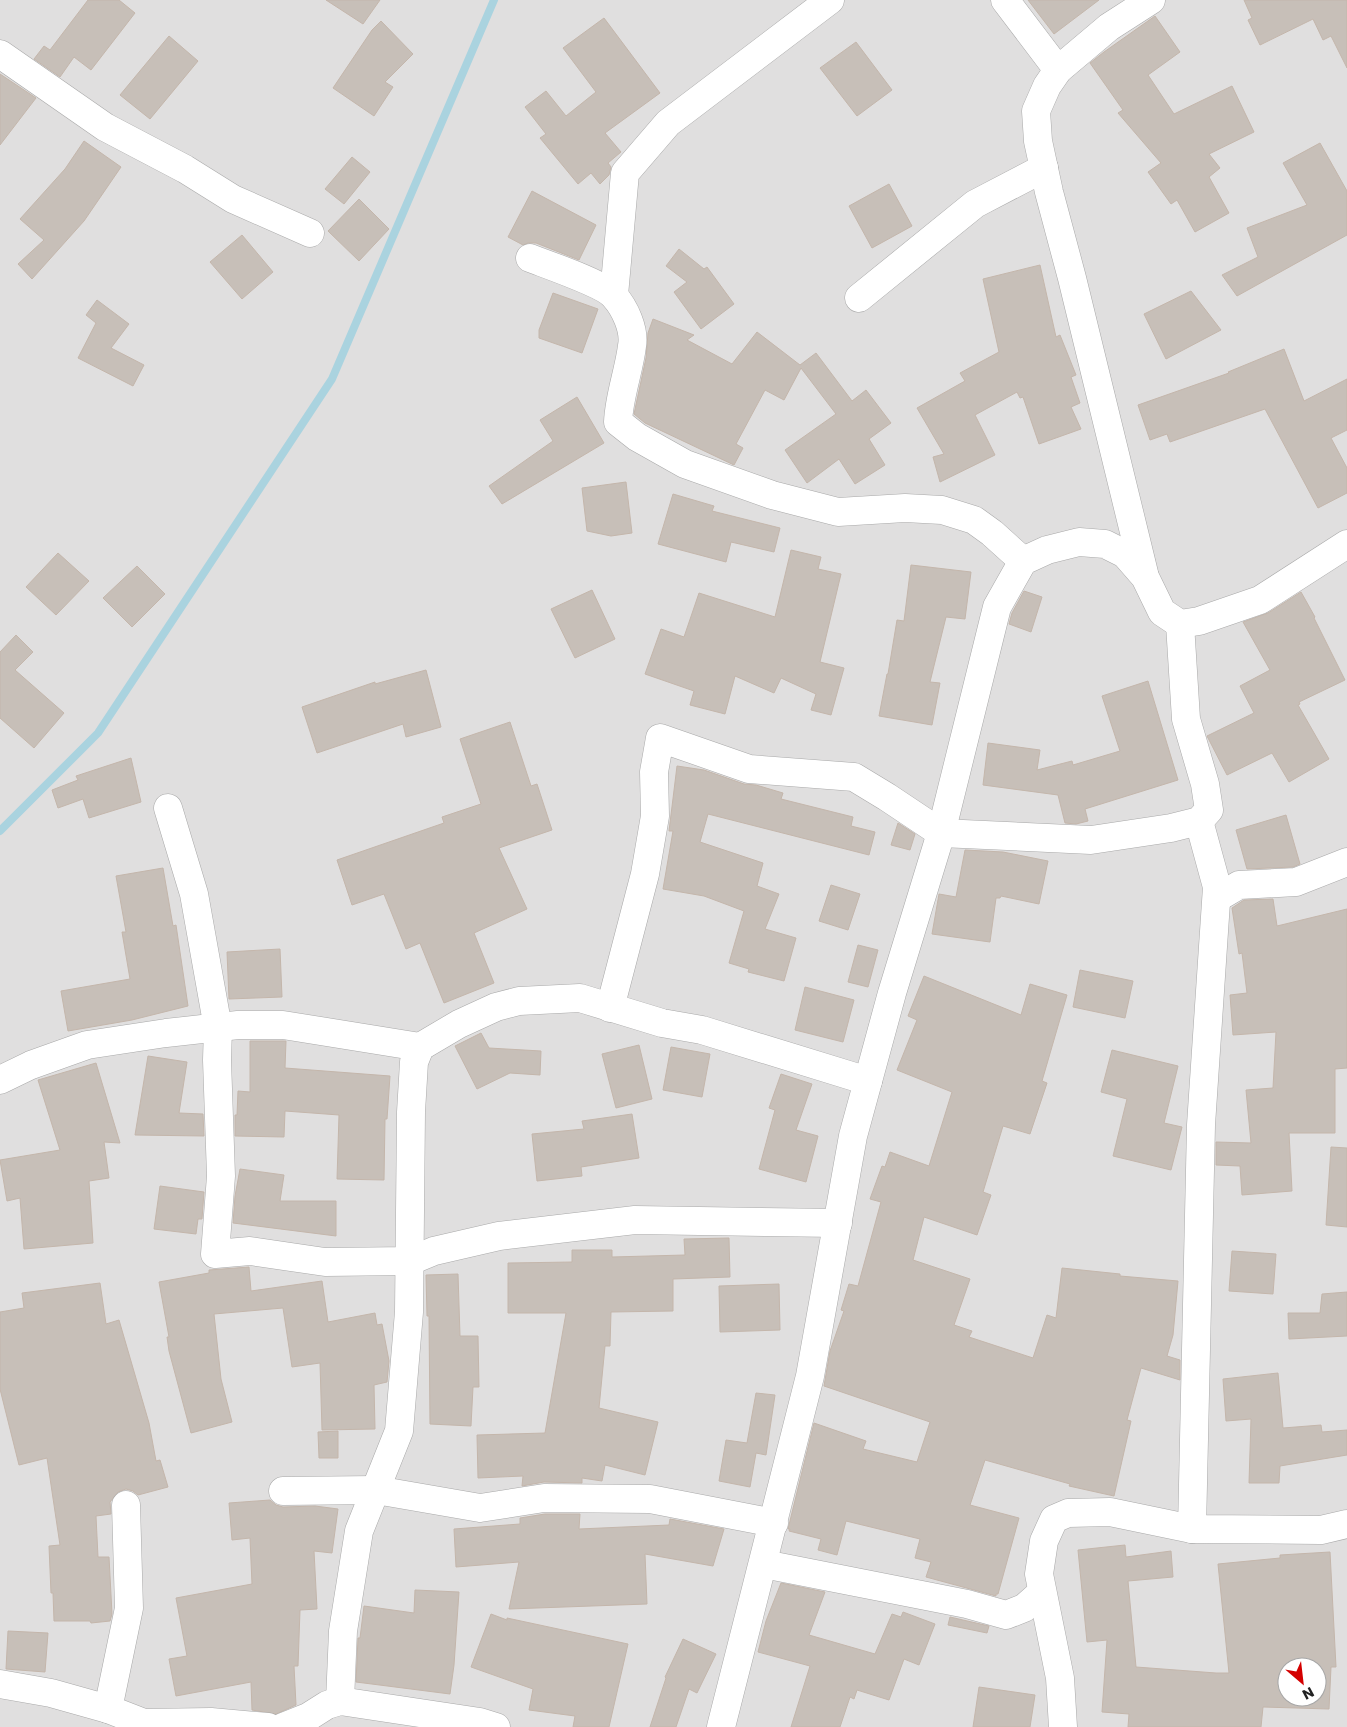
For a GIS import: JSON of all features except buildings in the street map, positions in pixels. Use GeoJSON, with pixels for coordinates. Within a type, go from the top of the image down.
{"type":"FeatureCollection","features":[{"type":"Feature","properties":{"kind":"street"},"geometry":{"type":"LineString","coordinates":[[614,295],[625,174],[668,123],[830,0]]}},
{"type":"Feature","properties":{"kind":"street"},"geometry":{"type":"LineString","coordinates":[[1005,0],[1058,70]]}},
{"type":"Feature","properties":{"kind":"street"},"geometry":{"type":"LineString","coordinates":[[1151,0],[1109,27],[1058,70],[1036,111],[1038,141],[1044,168],[1145,577],[1162,612],[1180,624],[1199,621],[1260,600],[1347,544]]}},
{"type":"Feature","properties":{"kind":"street"},"geometry":{"type":"LineString","coordinates":[[0,54],[105,126],[185,169],[234,199],[310,233]]}},
{"type":"Feature","properties":{"kind":"street"},"geometry":{"type":"LineString","coordinates":[[859,298],[975,204],[1044,168]]}},
{"type":"Feature","properties":{"kind":"street"},"geometry":{"type":"LineString","coordinates":[[530,258],[600,286],[614,295],[631,324],[633,343],[619,406],[618,422],[638,437],[685,464],[772,495],[838,512],[905,508],[942,510],[974,520],[1023,560]]}},
{"type":"Feature","properties":{"kind":"street"},"geometry":{"type":"LineString","coordinates":[[1100,544],[1126,500]]}},
{"type":"Feature","properties":{"kind":"street"},"geometry":{"type":"LineString","coordinates":[[721,1727],[764,1564],[810,1376],[854,1136],[892,993],[941,833],[997,607],[1023,560],[1047,550],[1079,542],[1105,544],[1125,554],[1145,577]]}},
{"type":"Feature","properties":{"kind":"street"},"geometry":{"type":"LineString","coordinates":[[610,1008],[645,874],[655,816],[654,772],[660,738],[749,769],[854,777],[941,833],[1092,840],[1172,828],[1199,821],[1210,810],[1206,784],[1186,719],[1180,624]]}},
{"type":"Feature","properties":{"kind":"street"},"geometry":{"type":"LineString","coordinates":[[168,808],[194,894],[218,1028],[217,1060],[221,1176],[215,1254],[250,1251],[325,1262],[410,1261],[434,1251],[499,1236],[635,1220],[838,1223]]}},
{"type":"Feature","properties":{"kind":"street"},"geometry":{"type":"LineString","coordinates":[[1192,1529],[1201,1125],[1217,898],[1217,887],[1199,821]]}},
{"type":"Feature","properties":{"kind":"street"},"geometry":{"type":"LineString","coordinates":[[1217,898],[1239,885],[1296,882],[1347,862]]}},
{"type":"Feature","properties":{"kind":"street"},"geometry":{"type":"LineString","coordinates":[[0,1080],[87,1045],[166,1033],[238,1025],[283,1025],[420,1046],[484,1012],[519,1001],[580,998],[662,1023],[702,1030],[868,1081]]}},
{"type":"Feature","properties":{"kind":"street"},"geometry":{"type":"LineString","coordinates":[[340,1701],[343,1631],[359,1532],[399,1431],[409,1312],[411,1112],[414,1062],[420,1046]]}},
{"type":"Feature","properties":{"kind":"street"},"geometry":{"type":"LineString","coordinates":[[283,1491],[376,1490],[480,1508],[544,1498],[650,1499],[774,1523]]}},
{"type":"Feature","properties":{"kind":"street"},"geometry":{"type":"LineString","coordinates":[[108,1709],[129,1608],[126,1505]]}},
{"type":"Feature","properties":{"kind":"street"},"geometry":{"type":"LineString","coordinates":[[1063,1727],[1060,1678],[1038,1606],[1039,1574],[1044,1541],[1054,1519],[1068,1513],[1110,1512],[1192,1529],[1321,1530],[1347,1524]]}},
{"type":"Feature","properties":{"kind":"street"},"geometry":{"type":"LineString","coordinates":[[764,1564],[967,1604],[1006,1615],[1038,1606]]}},
{"type":"Feature","properties":{"kind":"street"},"geometry":{"type":"LineString","coordinates":[[0,1684],[51,1693],[108,1709],[144,1722],[211,1722],[268,1727]]}},
{"type":"Feature","properties":{"kind":"street"},"geometry":{"type":"LineString","coordinates":[[283,1727],[308,1717],[327,1705],[340,1701],[480,1722],[496,1727]]}},
{"type":"Feature","properties":{"kind":"shaded area"},"geometry":{"type":"Polygon","coordinates":[[[0,0],[1347,0],[1347,1727],[0,1727],[0,0]]]}},
{"type":"Feature","properties":{"kind":"waterway"},"geometry":{"type":"LineString","coordinates":[[0,831],[98,733],[332,379],[494,0]]}}]}
